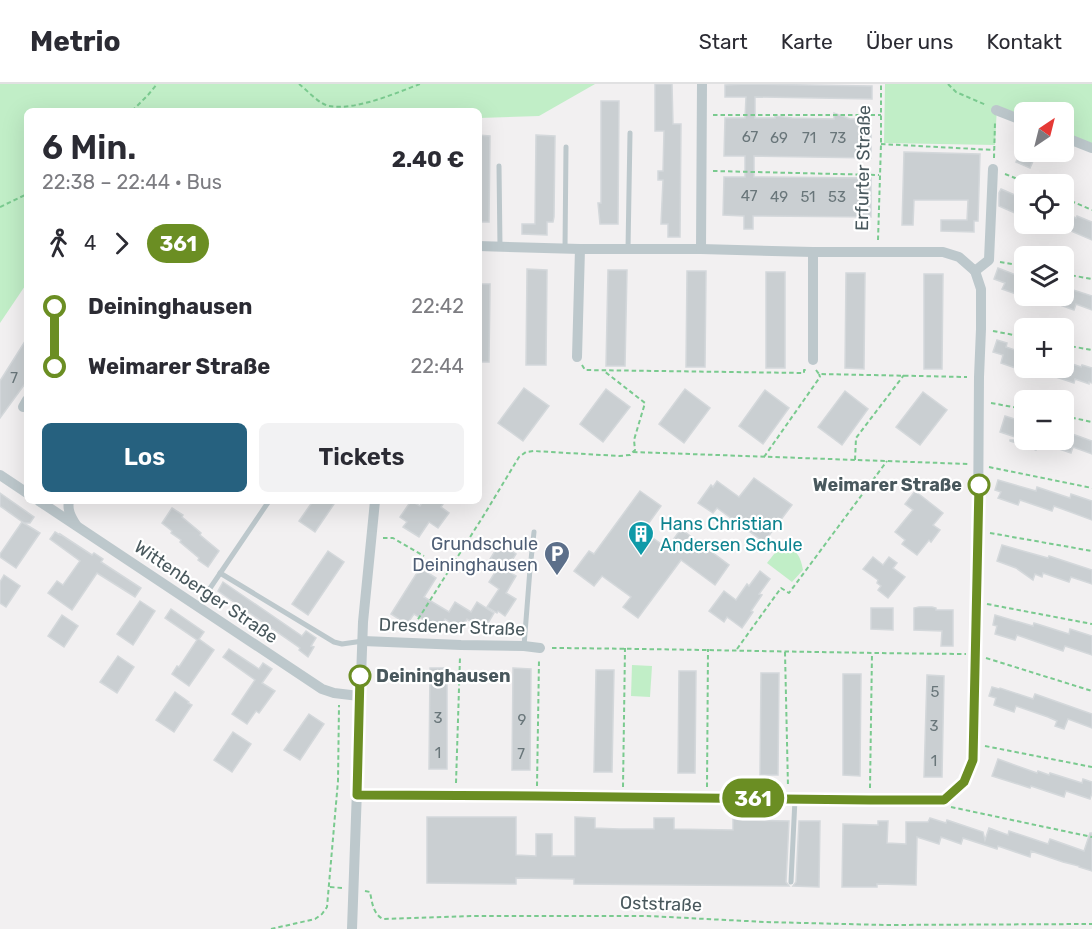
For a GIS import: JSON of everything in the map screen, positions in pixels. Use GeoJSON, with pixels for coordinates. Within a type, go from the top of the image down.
{"type":"FeatureCollection","features":[{"type":"Feature","properties":{"kind":"street"},"geometry":{"type":"LineString","coordinates":[[701,249],[702,84]]}},
{"type":"Feature","properties":{"kind":"street"},"geometry":{"type":"LineString","coordinates":[[996,110],[1014,117]]}},
{"type":"Feature","properties":{"kind":"street"},"geometry":{"type":"LineString","coordinates":[[1074,141],[1092,148]]}},
{"type":"Feature","properties":{"kind":"street"},"geometry":{"type":"LineString","coordinates":[[357,795],[944,800],[964,782],[973,760],[978,531],[981,289],[975,271],[989,260],[993,169]]}},
{"type":"Feature","properties":{"kind":"street","name":"Erfurter Straße"},"geometry":{"type":"LineString","coordinates":[[482,246],[943,252],[959,257],[975,271]]}},
{"type":"Feature","properties":{"kind":"street"},"geometry":{"type":"LineString","coordinates":[[578,357],[580,249]]}},
{"type":"Feature","properties":{"kind":"street"},"geometry":{"type":"LineString","coordinates":[[813,252],[813,360]]}},
{"type":"Feature","properties":{"kind":"street"},"geometry":{"type":"LineString","coordinates":[[0,475],[24,491]]}},
{"type":"Feature","properties":{"kind":"street","name":"Wittenberger Straße"},"geometry":{"type":"LineString","coordinates":[[44,504],[322,689],[359,696]]}},
{"type":"Feature","properties":{"kind":"street"},"geometry":{"type":"LineString","coordinates":[[68,504],[70,515],[76,525]]}},
{"type":"Feature","properties":{"kind":"street","name":"Dresdener Straße"},"geometry":{"type":"LineString","coordinates":[[352,929],[359,696],[363,622],[375,504]]}},
{"type":"Feature","properties":{"kind":"street","name":"Dresdener Straße"},"geometry":{"type":"LineString","coordinates":[[363,640],[540,648]]}},
{"type":"Feature","properties":{"kind":"lane"},"geometry":{"type":"LineString","coordinates":[[628,249],[630,134]]}},
{"type":"Feature","properties":{"kind":"lane"},"geometry":{"type":"LineString","coordinates":[[565,248],[566,147]]}},
{"type":"Feature","properties":{"kind":"lane"},"geometry":{"type":"LineString","coordinates":[[499,166],[500,247]]}},
{"type":"Feature","properties":{"kind":"lane"},"geometry":{"type":"LineString","coordinates":[[198,606],[267,504]]}},
{"type":"Feature","properties":{"kind":"lane"},"geometry":{"type":"LineString","coordinates":[[524,646],[534,532]]}},
{"type":"Feature","properties":{"kind":"lane"},"geometry":{"type":"LineString","coordinates":[[220,573],[334,642],[342,644],[363,640]]}},
{"type":"Feature","properties":{"kind":"lane"},"geometry":{"type":"LineString","coordinates":[[791,799],[791,882]]}},
{"type":"Feature","properties":{"kind":"path"},"geometry":{"type":"LineString","coordinates":[[135,108],[157,84]]}},
{"type":"Feature","properties":{"kind":"path"},"geometry":{"type":"LineString","coordinates":[[299,84],[328,106],[348,106],[378,100],[420,84]]}},
{"type":"Feature","properties":{"kind":"path","name":"Erfurter Straße"},"geometry":{"type":"LineString","coordinates":[[878,252],[880,84]]}},
{"type":"Feature","properties":{"kind":"path"},"geometry":{"type":"LineString","coordinates":[[948,84],[956,92],[996,110],[993,169],[1014,178]]}},
{"type":"Feature","properties":{"kind":"path"},"geometry":{"type":"LineString","coordinates":[[702,115],[881,115]]}},
{"type":"Feature","properties":{"kind":"path"},"geometry":{"type":"LineString","coordinates":[[881,144],[994,150]]}},
{"type":"Feature","properties":{"kind":"path"},"geometry":{"type":"LineString","coordinates":[[701,171],[879,175]]}},
{"type":"Feature","properties":{"kind":"path"},"geometry":{"type":"LineString","coordinates":[[0,207],[24,195]]}},
{"type":"Feature","properties":{"kind":"path"},"geometry":{"type":"LineString","coordinates":[[1074,202],[1092,210]]}},
{"type":"Feature","properties":{"kind":"path"},"geometry":{"type":"LineString","coordinates":[[989,260],[1014,264]]}},
{"type":"Feature","properties":{"kind":"path"},"geometry":{"type":"LineString","coordinates":[[1074,275],[1092,279]]}},
{"type":"Feature","properties":{"kind":"path"},"geometry":{"type":"LineString","coordinates":[[981,329],[1014,335]]}},
{"type":"Feature","properties":{"kind":"path"},"geometry":{"type":"LineString","coordinates":[[1074,347],[1092,351]]}},
{"type":"Feature","properties":{"kind":"path"},"geometry":{"type":"LineString","coordinates":[[578,357],[585,370],[604,371],[804,373],[804,370],[817,370],[819,374],[979,377]]}},
{"type":"Feature","properties":{"kind":"path"},"geometry":{"type":"LineString","coordinates":[[604,371],[645,403],[634,440],[635,450],[633,452]]}},
{"type":"Feature","properties":{"kind":"path"},"geometry":{"type":"LineString","coordinates":[[764,457],[820,377],[819,374]]}},
{"type":"Feature","properties":{"kind":"path"},"geometry":{"type":"LineString","coordinates":[[855,460],[856,438],[904,375]]}},
{"type":"Feature","properties":{"kind":"path"},"geometry":{"type":"LineString","coordinates":[[979,400],[1014,407]]}},
{"type":"Feature","properties":{"kind":"path"},"geometry":{"type":"LineString","coordinates":[[1074,418],[1092,422]]}},
{"type":"Feature","properties":{"kind":"path"},"geometry":{"type":"LineString","coordinates":[[404,642],[519,457],[526,452],[619,456],[630,455],[633,452],[979,465],[1092,488]]}},
{"type":"Feature","properties":{"kind":"path"},"geometry":{"type":"LineString","coordinates":[[736,650],[781,588],[789,593],[887,461]]}},
{"type":"Feature","properties":{"kind":"path"},"geometry":{"type":"LineString","coordinates":[[978,531],[1092,550]]}},
{"type":"Feature","properties":{"kind":"path"},"geometry":{"type":"LineString","coordinates":[[372,537],[393,538],[424,556]]}},
{"type":"Feature","properties":{"kind":"path"},"geometry":{"type":"LineString","coordinates":[[976,602],[1092,624]]}},
{"type":"Feature","properties":{"kind":"path"},"geometry":{"type":"LineString","coordinates":[[455,796],[461,645]]}},
{"type":"Feature","properties":{"kind":"path"},"geometry":{"type":"LineString","coordinates":[[536,796],[540,648],[975,654],[1092,691]]}},
{"type":"Feature","properties":{"kind":"path"},"geometry":{"type":"LineString","coordinates":[[623,797],[625,648]]}},
{"type":"Feature","properties":{"kind":"path"},"geometry":{"type":"LineString","coordinates":[[707,798],[708,649]]}},
{"type":"Feature","properties":{"kind":"path"},"geometry":{"type":"LineString","coordinates":[[785,652],[791,799]]}},
{"type":"Feature","properties":{"kind":"path"},"geometry":{"type":"LineString","coordinates":[[870,800],[872,653]]}},
{"type":"Feature","properties":{"kind":"path"},"geometry":{"type":"LineString","coordinates":[[271,929],[315,919],[327,907],[338,781],[340,694]]}},
{"type":"Feature","properties":{"kind":"path"},"geometry":{"type":"LineString","coordinates":[[973,744],[1092,767]]}},
{"type":"Feature","properties":{"kind":"path"},"geometry":{"type":"LineString","coordinates":[[944,800],[951,808],[1092,837]]}},
{"type":"Feature","properties":{"kind":"path","name":"Oststraße"},"geometry":{"type":"LineString","coordinates":[[330,887],[370,892],[375,912],[383,919],[471,916],[636,916],[886,925],[1092,924]]}},
{"type":"Feature","properties":{"kind":"green space"},"geometry":{"type":"Polygon","coordinates":[[[0,84],[595,84],[539,116],[482,118],[482,108],[24,108],[24,287],[0,323],[0,84]]]}},
{"type":"Feature","properties":{"kind":"green space"},"geometry":{"type":"Polygon","coordinates":[[[885,84],[1092,84],[1092,145],[1074,137],[1074,102],[1014,102],[1014,113],[997,106],[995,145],[884,143],[885,84]]]}},
{"type":"Feature","properties":{"kind":"green space"},"geometry":{"type":"Polygon","coordinates":[[[782,544],[794,551],[802,565],[803,570],[792,582],[767,563],[782,544]]]}},
{"type":"Feature","properties":{"kind":"green space"},"geometry":{"type":"Polygon","coordinates":[[[632,665],[652,666],[650,697],[631,696],[632,665]]]}},
{"type":"Feature","properties":{"kind":"building"},"geometry":{"type":"Polygon","coordinates":[[[655,84],[672,84],[673,124],[681,124],[680,237],[668,237],[668,224],[661,224],[663,180],[658,180],[658,171],[663,171],[664,131],[655,131],[655,84]]]}},
{"type":"Feature","properties":{"kind":"building"},"geometry":{"type":"Polygon","coordinates":[[[725,85],[872,86],[872,99],[755,97],[755,118],[775,118],[775,116],[834,119],[834,113],[850,119],[871,119],[871,158],[754,156],[754,177],[871,178],[871,217],[753,216],[753,229],[744,229],[744,216],[723,215],[724,177],[745,177],[745,156],[724,156],[725,118],[745,118],[746,97],[725,97],[725,85]]]}},
{"type":"Feature","properties":{"kind":"building"},"geometry":{"type":"Polygon","coordinates":[[[601,101],[619,101],[618,224],[600,224],[598,203],[601,203],[601,101]]]}},
{"type":"Feature","properties":{"kind":"building"},"geometry":{"type":"Polygon","coordinates":[[[482,135],[490,136],[489,222],[482,222],[482,135]]]}},
{"type":"Feature","properties":{"kind":"building"},"geometry":{"type":"Polygon","coordinates":[[[536,135],[555,136],[554,217],[553,222],[547,222],[547,235],[522,234],[522,224],[535,224],[536,135]]]}},
{"type":"Feature","properties":{"kind":"building"},"geometry":{"type":"Polygon","coordinates":[[[904,152],[980,154],[978,221],[974,221],[974,232],[941,231],[941,220],[967,220],[968,200],[914,200],[913,225],[902,225],[904,152]]]}},
{"type":"Feature","properties":{"kind":"building"},"geometry":{"type":"Polygon","coordinates":[[[1016,162],[1033,162],[1030,168],[1016,162]]]}},
{"type":"Feature","properties":{"kind":"building"},"geometry":{"type":"Polygon","coordinates":[[[1001,189],[1014,195],[1014,213],[999,206],[1001,189]]]}},
{"type":"Feature","properties":{"kind":"building"},"geometry":{"type":"Polygon","coordinates":[[[1077,216],[1092,222],[1092,240],[1074,232],[1074,217],[1077,216]]]}},
{"type":"Feature","properties":{"kind":"building"},"geometry":{"type":"Polygon","coordinates":[[[998,268],[1014,274],[1014,293],[1002,289],[1005,283],[994,279],[998,268]]]}},
{"type":"Feature","properties":{"kind":"building"},"geometry":{"type":"Polygon","coordinates":[[[527,269],[547,270],[546,365],[526,365],[527,269]]]}},
{"type":"Feature","properties":{"kind":"building"},"geometry":{"type":"Polygon","coordinates":[[[608,270],[627,270],[625,366],[606,366],[608,270]]]}},
{"type":"Feature","properties":{"kind":"building"},"geometry":{"type":"Polygon","coordinates":[[[687,271],[706,271],[705,367],[686,367],[687,271]]]}},
{"type":"Feature","properties":{"kind":"building"},"geometry":{"type":"Polygon","coordinates":[[[766,272],[785,272],[785,368],[766,368],[766,272]]]}},
{"type":"Feature","properties":{"kind":"building"},"geometry":{"type":"Polygon","coordinates":[[[846,273],[865,273],[864,369],[845,368],[846,273]]]}},
{"type":"Feature","properties":{"kind":"building"},"geometry":{"type":"Polygon","coordinates":[[[924,274],[943,274],[942,369],[924,369],[924,274]]]}},
{"type":"Feature","properties":{"kind":"building"},"geometry":{"type":"Polygon","coordinates":[[[482,284],[490,284],[489,362],[482,362],[482,284]]]}},
{"type":"Feature","properties":{"kind":"building"},"geometry":{"type":"Polygon","coordinates":[[[1074,290],[1092,296],[1092,310],[1076,304],[1074,310],[1063,306],[1074,306],[1074,290]]]}},
{"type":"Feature","properties":{"kind":"building"},"geometry":{"type":"Polygon","coordinates":[[[997,340],[1007,343],[1006,347],[1014,350],[1014,368],[1001,363],[1003,355],[993,352],[997,340]]]}},
{"type":"Feature","properties":{"kind":"building"},"geometry":{"type":"Polygon","coordinates":[[[24,343],[24,385],[0,418],[0,381],[24,343]]]}},
{"type":"Feature","properties":{"kind":"building"},"geometry":{"type":"Polygon","coordinates":[[[1074,365],[1092,368],[1092,383],[1075,379],[1074,383],[1059,378],[1074,378],[1074,365]]]}},
{"type":"Feature","properties":{"kind":"building"},"geometry":{"type":"Polygon","coordinates":[[[524,388],[549,406],[523,441],[498,423],[524,388]]]}},
{"type":"Feature","properties":{"kind":"building"},"geometry":{"type":"Polygon","coordinates":[[[606,389],[630,407],[603,442],[580,424],[606,389]]]}},
{"type":"Feature","properties":{"kind":"building"},"geometry":{"type":"Polygon","coordinates":[[[685,389],[710,408],[684,443],[659,424],[685,389]]]}},
{"type":"Feature","properties":{"kind":"building"},"geometry":{"type":"Polygon","coordinates":[[[765,390],[789,408],[763,444],[739,426],[765,390]]]}},
{"type":"Feature","properties":{"kind":"building"},"geometry":{"type":"Polygon","coordinates":[[[845,391],[868,409],[842,445],[818,427],[845,391]]]}},
{"type":"Feature","properties":{"kind":"building"},"geometry":{"type":"Polygon","coordinates":[[[923,392],[947,410],[920,445],[896,427],[923,392]]]}},
{"type":"Feature","properties":{"kind":"building"},"geometry":{"type":"Polygon","coordinates":[[[1005,416],[1014,419],[1014,437],[1000,432],[1005,416]]]}},
{"type":"Feature","properties":{"kind":"building"},"geometry":{"type":"Polygon","coordinates":[[[1074,435],[1092,441],[1092,454],[1074,447],[1074,435]]]}},
{"type":"Feature","properties":{"kind":"building"},"geometry":{"type":"Polygon","coordinates":[[[754,478],[792,505],[764,542],[717,508],[713,513],[698,503],[711,485],[713,487],[717,481],[739,497],[754,478]]]}},
{"type":"Feature","properties":{"kind":"building"},"geometry":{"type":"Polygon","coordinates":[[[998,480],[1036,491],[1037,487],[1070,498],[1071,494],[1092,501],[1092,520],[1054,506],[1052,511],[1020,500],[1018,505],[998,498],[1001,492],[995,490],[998,480]]]}},
{"type":"Feature","properties":{"kind":"building","name":"Hans Christian Andersen Schule"},"geometry":{"type":"Polygon","coordinates":[[[640,491],[661,506],[643,531],[667,548],[681,529],[729,565],[715,585],[681,560],[638,618],[623,607],[631,597],[602,576],[594,586],[574,571],[589,551],[594,554],[640,491]]]}},
{"type":"Feature","properties":{"kind":"building"},"geometry":{"type":"Polygon","coordinates":[[[915,491],[943,513],[933,525],[940,530],[917,555],[902,544],[905,540],[895,532],[913,510],[905,504],[915,491]]]}},
{"type":"Feature","properties":{"kind":"building"},"geometry":{"type":"Polygon","coordinates":[[[0,493],[34,517],[30,523],[24,523],[0,506],[0,493]]]}},
{"type":"Feature","properties":{"kind":"building"},"geometry":{"type":"Polygon","coordinates":[[[311,504],[334,504],[315,532],[299,521],[311,504]]]}},
{"type":"Feature","properties":{"kind":"building"},"geometry":{"type":"Polygon","coordinates":[[[409,504],[420,506],[421,504],[443,504],[441,507],[449,513],[438,528],[429,522],[419,537],[403,527],[407,522],[400,517],[409,504]]]}},
{"type":"Feature","properties":{"kind":"building"},"geometry":{"type":"Polygon","coordinates":[[[172,508],[183,515],[182,517],[201,533],[200,535],[219,551],[208,567],[198,560],[199,558],[162,523],[172,508]]]}},
{"type":"Feature","properties":{"kind":"building"},"geometry":{"type":"Polygon","coordinates":[[[22,522],[40,533],[16,568],[0,557],[0,554],[22,522]]]}},
{"type":"Feature","properties":{"kind":"building"},"geometry":{"type":"Polygon","coordinates":[[[55,532],[92,555],[94,553],[103,559],[101,562],[141,588],[135,597],[97,573],[72,610],[48,593],[57,581],[63,585],[80,561],[50,539],[55,532]]]}},
{"type":"Feature","properties":{"kind":"building"},"geometry":{"type":"Polygon","coordinates":[[[500,543],[516,554],[506,570],[516,576],[506,593],[516,599],[505,616],[487,607],[499,589],[489,582],[499,566],[490,559],[500,543]]]}},
{"type":"Feature","properties":{"kind":"building"},"geometry":{"type":"Polygon","coordinates":[[[1002,545],[1048,558],[1049,556],[1092,570],[1092,584],[1071,577],[1069,582],[1043,573],[1042,577],[1035,574],[1033,580],[1016,568],[997,561],[1002,545]]]}},
{"type":"Feature","properties":{"kind":"building"},"geometry":{"type":"Polygon","coordinates":[[[328,551],[344,562],[308,615],[292,604],[328,551]]]}},
{"type":"Feature","properties":{"kind":"building"},"geometry":{"type":"Polygon","coordinates":[[[873,557],[883,565],[889,557],[897,563],[893,568],[905,577],[888,598],[878,590],[881,586],[877,583],[878,580],[863,569],[873,557]]]}},
{"type":"Feature","properties":{"kind":"building"},"geometry":{"type":"Polygon","coordinates":[[[420,568],[436,578],[424,597],[449,612],[455,602],[471,612],[477,602],[494,613],[484,630],[467,619],[461,629],[445,619],[439,629],[414,614],[407,624],[391,614],[420,568]]]}},
{"type":"Feature","properties":{"kind":"building"},"geometry":{"type":"Polygon","coordinates":[[[760,571],[770,579],[759,594],[762,595],[742,628],[727,617],[724,622],[709,611],[724,591],[736,600],[760,571]]]}},
{"type":"Feature","properties":{"kind":"building"},"geometry":{"type":"Polygon","coordinates":[[[4,575],[20,586],[6,607],[0,603],[0,582],[4,575]]]}},
{"type":"Feature","properties":{"kind":"building"},"geometry":{"type":"Polygon","coordinates":[[[223,582],[302,636],[306,631],[316,638],[308,657],[299,650],[300,648],[218,591],[223,582]]]}},
{"type":"Feature","properties":{"kind":"building"},"geometry":{"type":"Polygon","coordinates":[[[140,601],[155,611],[133,645],[117,634],[140,601]]]}},
{"type":"Feature","properties":{"kind":"building"},"geometry":{"type":"Polygon","coordinates":[[[871,608],[893,608],[893,630],[871,629],[871,608]]]}},
{"type":"Feature","properties":{"kind":"building"},"geometry":{"type":"Polygon","coordinates":[[[914,608],[953,610],[953,646],[941,646],[942,631],[914,630],[914,608]]]}},
{"type":"Feature","properties":{"kind":"building"},"geometry":{"type":"Polygon","coordinates":[[[171,609],[204,632],[199,639],[214,650],[189,686],[172,674],[197,640],[165,618],[171,609]]]}},
{"type":"Feature","properties":{"kind":"building"},"geometry":{"type":"Polygon","coordinates":[[[62,615],[78,626],[64,647],[48,636],[62,615]]]}},
{"type":"Feature","properties":{"kind":"building"},"geometry":{"type":"Polygon","coordinates":[[[995,615],[1033,626],[1034,623],[1069,634],[1070,629],[1092,636],[1092,655],[1065,646],[1063,651],[1017,635],[1015,640],[995,634],[997,626],[993,625],[995,615]]]}},
{"type":"Feature","properties":{"kind":"building"},"geometry":{"type":"Polygon","coordinates":[[[229,649],[259,669],[263,663],[272,669],[262,683],[275,691],[259,713],[256,711],[247,724],[232,714],[255,680],[223,657],[229,649]]]}},
{"type":"Feature","properties":{"kind":"building"},"geometry":{"type":"Polygon","coordinates":[[[118,656],[134,667],[117,693],[100,682],[118,656]]]}},
{"type":"Feature","properties":{"kind":"building"},"geometry":{"type":"Polygon","coordinates":[[[430,668],[447,668],[447,769],[429,769],[430,668]]]}},
{"type":"Feature","properties":{"kind":"building"},"geometry":{"type":"Polygon","coordinates":[[[513,668],[531,669],[530,770],[512,770],[513,668]]]}},
{"type":"Feature","properties":{"kind":"building"},"geometry":{"type":"Polygon","coordinates":[[[596,670],[614,670],[612,772],[594,772],[596,670]]]}},
{"type":"Feature","properties":{"kind":"building"},"geometry":{"type":"Polygon","coordinates":[[[679,671],[696,671],[695,773],[678,773],[679,671]]]}},
{"type":"Feature","properties":{"kind":"building"},"geometry":{"type":"Polygon","coordinates":[[[761,673],[779,673],[778,775],[760,775],[761,673]]]}},
{"type":"Feature","properties":{"kind":"building"},"geometry":{"type":"Polygon","coordinates":[[[843,674],[861,674],[860,776],[843,775],[843,674]]]}},
{"type":"Feature","properties":{"kind":"building"},"geometry":{"type":"Polygon","coordinates":[[[927,675],[944,676],[942,777],[924,777],[927,675]]]}},
{"type":"Feature","properties":{"kind":"building"},"geometry":{"type":"Polygon","coordinates":[[[992,687],[1033,699],[1035,694],[1092,714],[1092,728],[1068,719],[1064,729],[1055,726],[1057,721],[1016,706],[1014,712],[994,705],[996,698],[989,696],[992,687]]]}},
{"type":"Feature","properties":{"kind":"building"},"geometry":{"type":"Polygon","coordinates":[[[175,692],[192,705],[174,732],[156,720],[175,692]]]}},
{"type":"Feature","properties":{"kind":"building"},"geometry":{"type":"Polygon","coordinates":[[[309,714],[324,724],[300,760],[284,750],[309,714]]]}},
{"type":"Feature","properties":{"kind":"building"},"geometry":{"type":"Polygon","coordinates":[[[233,732],[251,744],[232,772],[214,760],[233,732]]]}},
{"type":"Feature","properties":{"kind":"building"},"geometry":{"type":"Polygon","coordinates":[[[998,759],[1037,773],[1038,771],[1049,775],[1050,773],[1082,783],[1083,779],[1092,782],[1090,799],[1066,791],[1064,797],[992,776],[998,759]]]}},
{"type":"Feature","properties":{"kind":"building"},"geometry":{"type":"Polygon","coordinates":[[[427,817],[516,817],[516,855],[536,856],[536,834],[552,834],[552,856],[575,856],[575,817],[595,818],[595,828],[619,829],[654,829],[654,818],[674,818],[674,829],[733,830],[733,819],[789,821],[786,882],[789,886],[574,884],[574,879],[516,878],[516,884],[427,883],[427,817]]]}},
{"type":"Feature","properties":{"kind":"building"},"geometry":{"type":"Polygon","coordinates":[[[930,818],[946,823],[947,820],[983,832],[985,840],[989,828],[1008,835],[1009,831],[1048,844],[1050,839],[1084,851],[1090,833],[1092,833],[1092,871],[1031,851],[1030,857],[998,846],[997,849],[963,838],[961,844],[941,837],[939,844],[917,837],[916,885],[877,884],[877,887],[842,887],[843,824],[878,825],[878,821],[888,821],[887,843],[906,844],[906,822],[928,822],[930,818]]]}},
{"type":"Feature","properties":{"kind":"building"},"geometry":{"type":"Polygon","coordinates":[[[799,821],[820,821],[819,887],[793,886],[796,882],[799,821]]]}},
{"type":"Feature","properties":{"kind":"bus line","name":"361"},"geometry":{"type":"LineString","coordinates":[[360,676],[357,795],[944,800],[964,782],[973,760],[979,485]]}},
{"type":"Feature","properties":{"kind":"place","name":"Weimarer Straße"},"geometry":{"type":"Point","coordinates":[979,485]}},
{"type":"Feature","properties":{"kind":"place","name":"Hans Christian Andersen Schule"},"geometry":{"type":"Point","coordinates":[641,557]}},
{"type":"Feature","properties":{"kind":"place","name":"Grundschule Deininghausen"},"geometry":{"type":"Point","coordinates":[557,577]}},
{"type":"Feature","properties":{"kind":"place","name":"Deininghausen"},"geometry":{"type":"Point","coordinates":[360,676]}}]}
